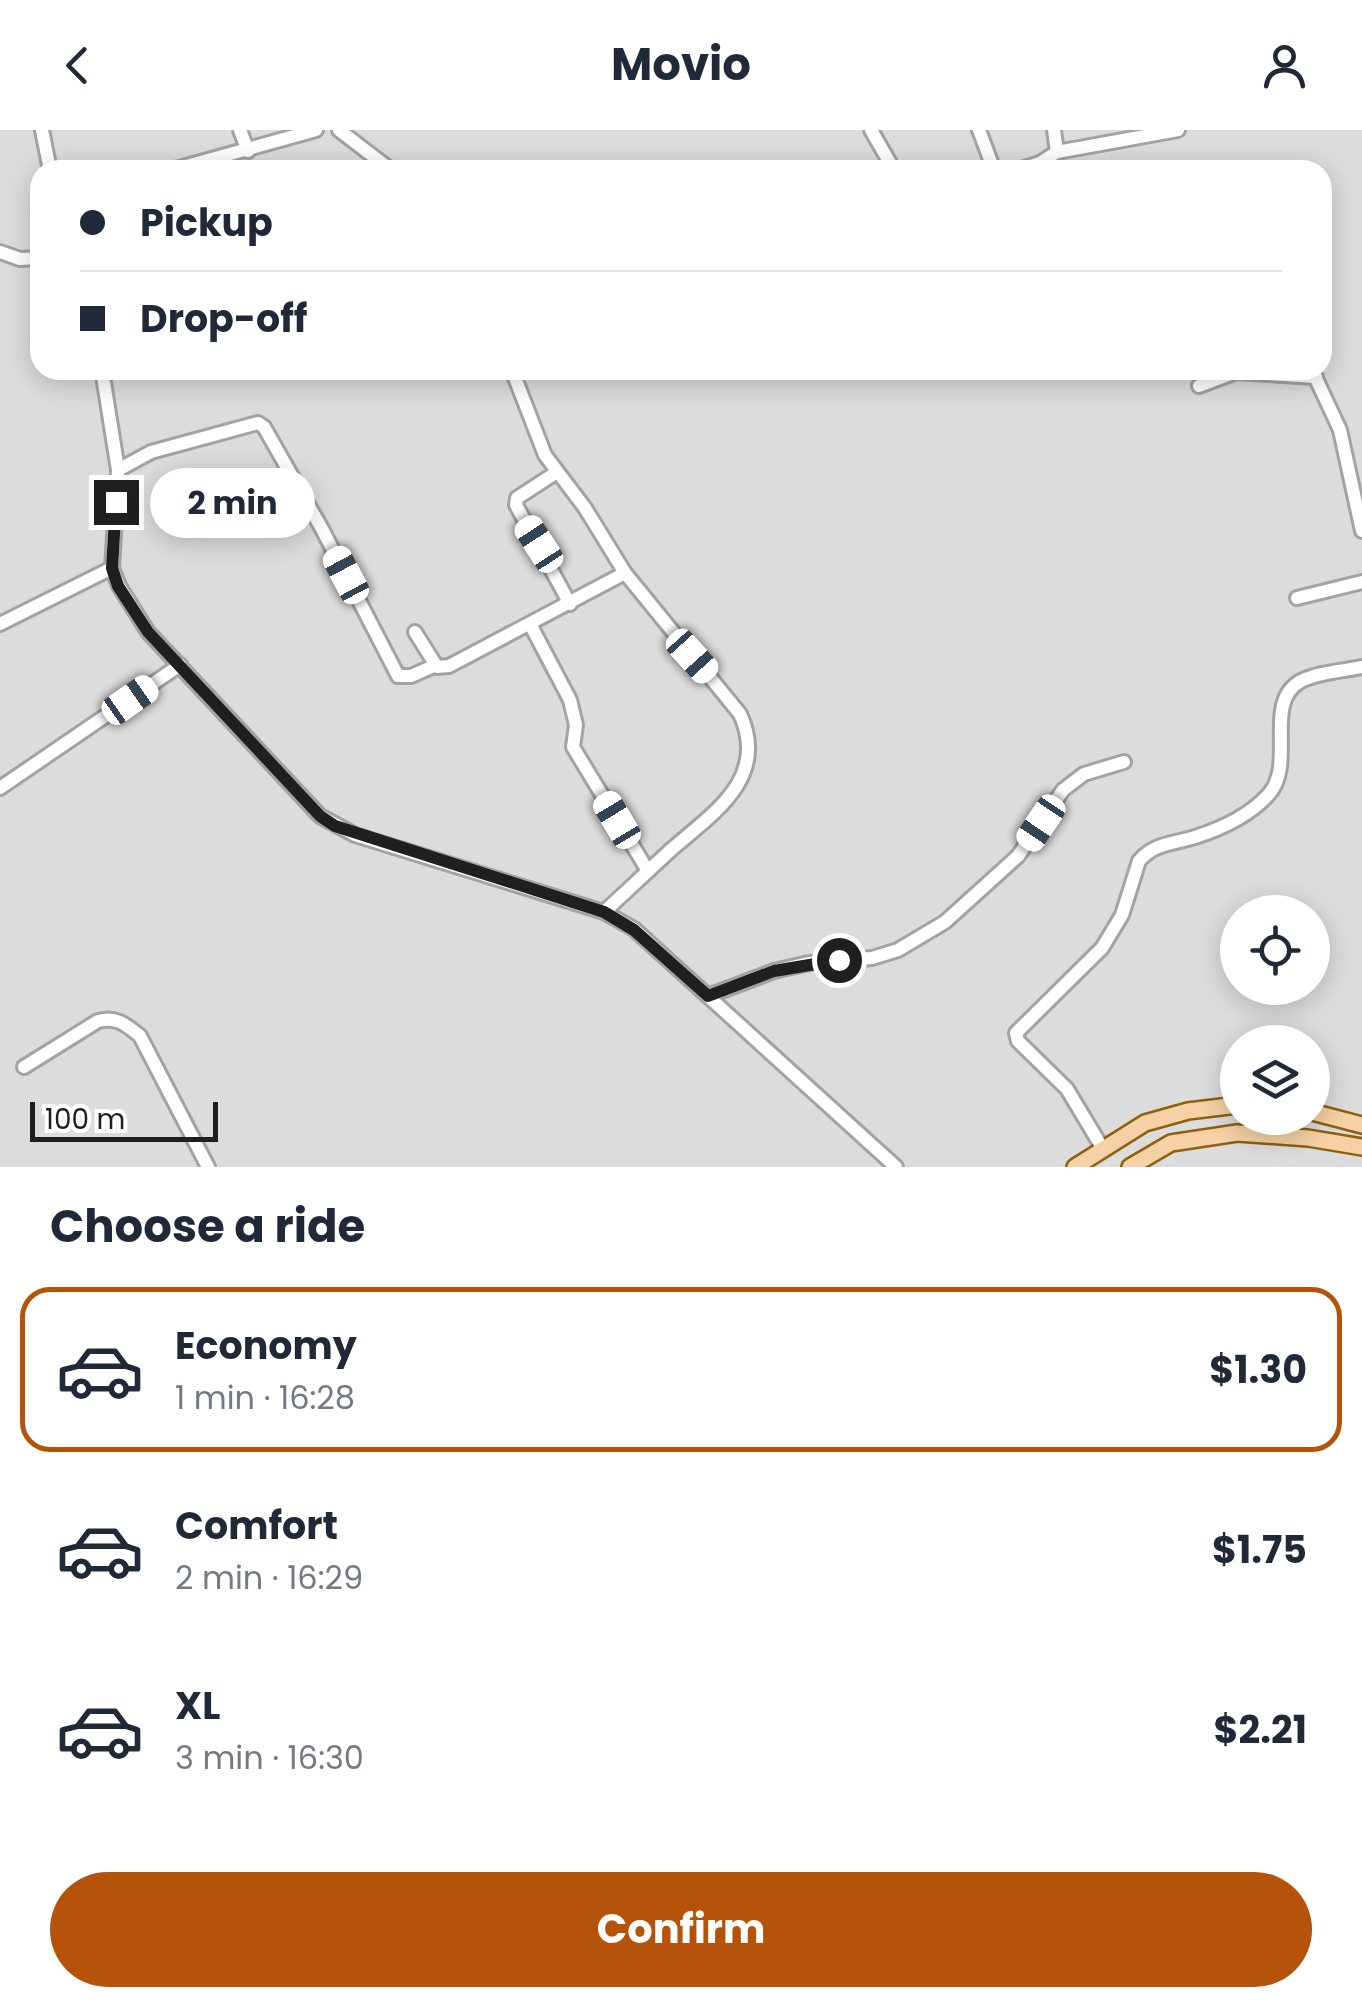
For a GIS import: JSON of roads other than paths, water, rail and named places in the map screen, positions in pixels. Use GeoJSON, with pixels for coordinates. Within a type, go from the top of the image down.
{"type":"FeatureCollection","features":[{"type":"Feature","properties":{"kind":"main road"},"geometry":{"type":"LineString","coordinates":[[1075,1167],[1145,1123],[1220,1107]]}},
{"type":"Feature","properties":{"kind":"main road"},"geometry":{"type":"LineString","coordinates":[[1330,1117],[1362,1125]]}},
{"type":"Feature","properties":{"kind":"main road"},"geometry":{"type":"LineString","coordinates":[[1130,1167],[1171,1143],[1237,1133],[1308,1138],[1362,1148]]}},
{"type":"Feature","properties":{"kind":"street"},"geometry":{"type":"LineString","coordinates":[[42,130],[48,160]]}},
{"type":"Feature","properties":{"kind":"street"},"geometry":{"type":"LineString","coordinates":[[240,130],[248,151]]}},
{"type":"Feature","properties":{"kind":"street"},"geometry":{"type":"LineString","coordinates":[[212,160],[316,130]]}},
{"type":"Feature","properties":{"kind":"street"},"geometry":{"type":"LineString","coordinates":[[339,130],[378,160]]}},
{"type":"Feature","properties":{"kind":"street"},"geometry":{"type":"LineString","coordinates":[[870,130],[888,160]]}},
{"type":"Feature","properties":{"kind":"street"},"geometry":{"type":"LineString","coordinates":[[979,130],[990,160]]}},
{"type":"Feature","properties":{"kind":"street"},"geometry":{"type":"LineString","coordinates":[[1054,130],[1056,152]]}},
{"type":"Feature","properties":{"kind":"street"},"geometry":{"type":"LineString","coordinates":[[1044,160],[1056,152],[1178,130]]}},
{"type":"Feature","properties":{"kind":"street"},"geometry":{"type":"LineString","coordinates":[[0,252],[30,258]]}},
{"type":"Feature","properties":{"kind":"street"},"geometry":{"type":"LineString","coordinates":[[104,380],[118,470],[112,568],[118,586],[148,632],[320,816],[335,826],[604,912],[634,930],[896,1167]]}},
{"type":"Feature","properties":{"kind":"street"},"geometry":{"type":"LineString","coordinates":[[515,380],[530,423],[557,472],[586,508],[625,573],[740,714],[749,747],[745,768],[725,803],[604,912]]}},
{"type":"Feature","properties":{"kind":"street"},"geometry":{"type":"LineString","coordinates":[[1200,386],[1215,380]]}},
{"type":"Feature","properties":{"kind":"street"},"geometry":{"type":"LineString","coordinates":[[1317,380],[1340,430],[1361,535]]}},
{"type":"Feature","properties":{"kind":"street"},"geometry":{"type":"LineString","coordinates":[[118,470],[152,452],[258,422],[322,529],[398,676],[411,676],[436,665]]}},
{"type":"Feature","properties":{"kind":"street"},"geometry":{"type":"LineString","coordinates":[[557,472],[516,498],[516,505],[570,604]]}},
{"type":"Feature","properties":{"kind":"street"},"geometry":{"type":"LineString","coordinates":[[0,624],[112,568]]}},
{"type":"Feature","properties":{"kind":"street"},"geometry":{"type":"LineString","coordinates":[[415,632],[439,668],[625,573]]}},
{"type":"Feature","properties":{"kind":"street"},"geometry":{"type":"LineString","coordinates":[[1298,598],[1362,582]]}},
{"type":"Feature","properties":{"kind":"street"},"geometry":{"type":"LineString","coordinates":[[530,624],[570,700],[576,724],[573,747],[648,871]]}},
{"type":"Feature","properties":{"kind":"street"},"geometry":{"type":"LineString","coordinates":[[0,788],[180,665]]}},
{"type":"Feature","properties":{"kind":"street"},"geometry":{"type":"LineString","coordinates":[[1102,1149],[1067,1089],[1018,1041],[1016,1033],[1102,948],[1122,914],[1139,861],[1145,854],[1163,844],[1204,834],[1247,813],[1268,795],[1279,780],[1282,712],[1292,688],[1305,678],[1362,667]]}},
{"type":"Feature","properties":{"kind":"street"},"geometry":{"type":"LineString","coordinates":[[708,996],[774,971],[809,963],[872,958],[898,950],[945,922],[1018,856],[1063,790],[1084,774],[1124,762]]}},
{"type":"Feature","properties":{"kind":"street"},"geometry":{"type":"LineString","coordinates":[[24,1067],[98,1021],[108,1018],[124,1023],[140,1036],[208,1167]]}}]}
